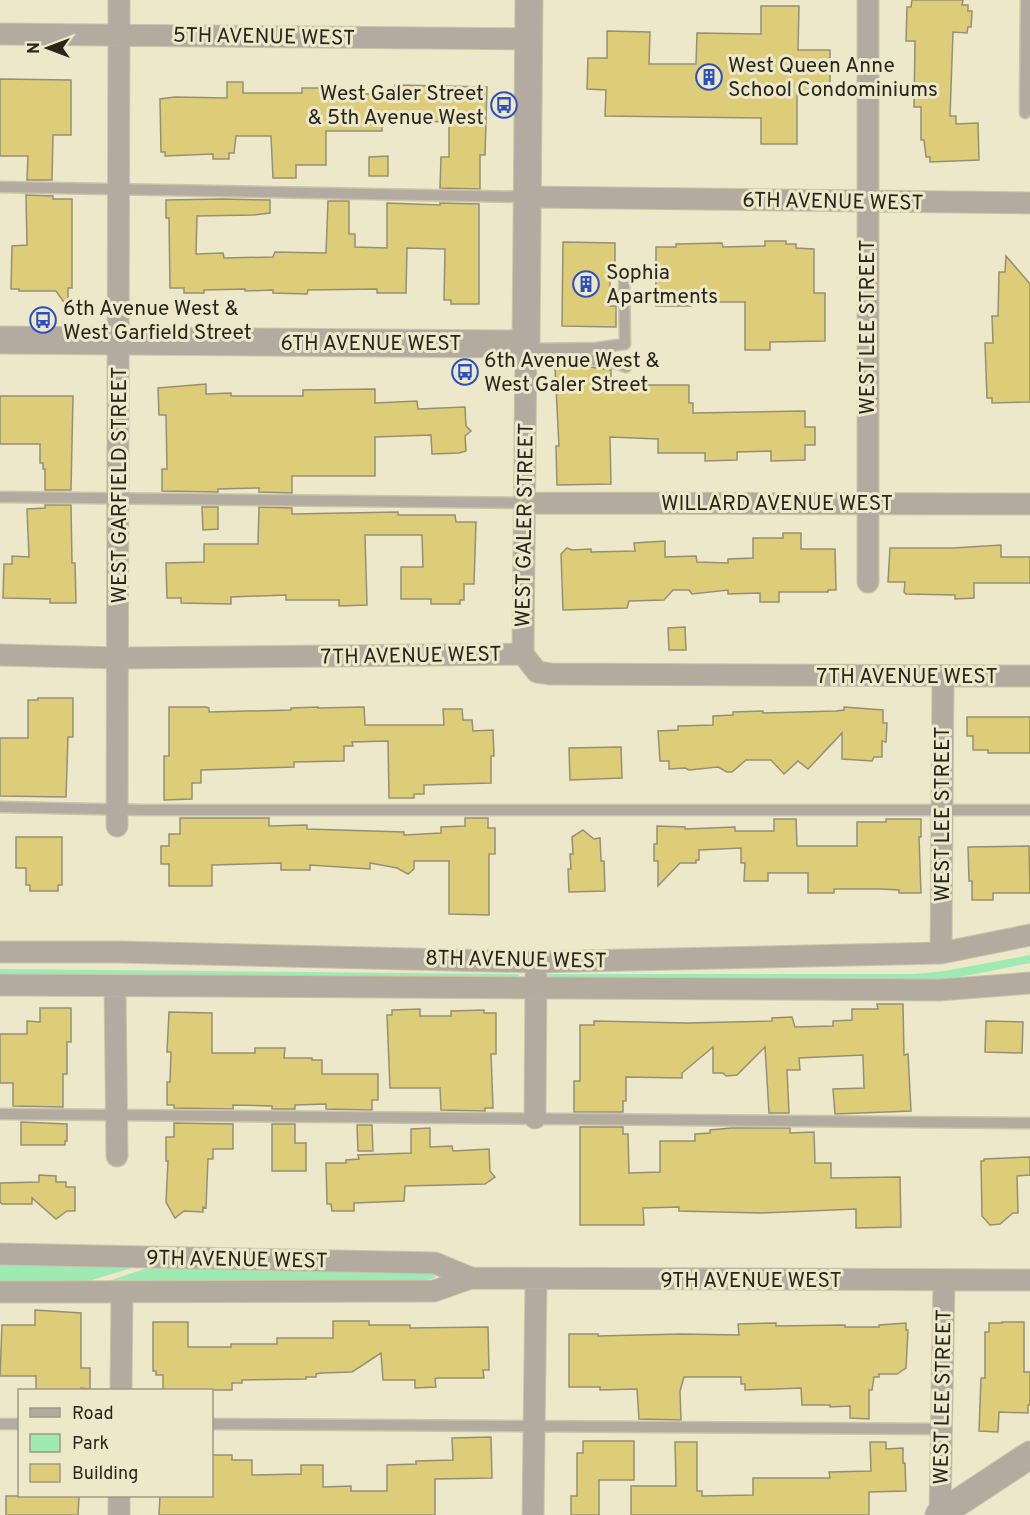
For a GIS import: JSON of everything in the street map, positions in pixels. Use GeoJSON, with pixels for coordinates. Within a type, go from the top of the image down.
{"type":"FeatureCollection","features":[{"type":"Feature","properties":{"kind":"street","name":"WEST GARFIELD STREET"},"geometry":{"type":"LineString","coordinates":[[117,818],[119,0]]}},
{"type":"Feature","properties":{"kind":"street","name":"WEST GALER STREET"},"geometry":{"type":"LineString","coordinates":[[523,654],[529,0]]}},
{"type":"Feature","properties":{"kind":"street","name":"WEST LEE STREET"},"geometry":{"type":"LineString","coordinates":[[868,0],[866,503],[868,582]]}},
{"type":"Feature","properties":{"kind":"street","name":"5TH AVENUE WEST"},"geometry":{"type":"LineString","coordinates":[[0,34],[529,39]]}},
{"type":"Feature","properties":{"kind":"street","name":"6TH AVENUE WEST"},"geometry":{"type":"LineString","coordinates":[[528,197],[1030,203]]}},
{"type":"Feature","properties":{"kind":"street","name":"6TH AVENUE WEST"},"geometry":{"type":"LineString","coordinates":[[0,340],[526,352]]}},
{"type":"Feature","properties":{"kind":"street","name":"WILLARD AVENUE WEST"},"geometry":{"type":"LineString","coordinates":[[524,503],[1030,504]]}},
{"type":"Feature","properties":{"kind":"street","name":"7TH AVENUE WEST"},"geometry":{"type":"LineString","coordinates":[[0,655],[119,658],[523,654],[537,672],[551,674],[1030,676]]}},
{"type":"Feature","properties":{"kind":"street","name":"WEST LEE STREET"},"geometry":{"type":"LineString","coordinates":[[942,953],[943,676]]}},
{"type":"Feature","properties":{"kind":"street","name":"8TH AVENUE WEST"},"geometry":{"type":"LineString","coordinates":[[0,952],[118,952],[536,962],[942,953],[1030,935]]}},
{"type":"Feature","properties":{"kind":"street"},"geometry":{"type":"LineString","coordinates":[[535,1119],[536,962]]}},
{"type":"Feature","properties":{"kind":"street","name":"8TH AVENUE WEST"},"geometry":{"type":"LineString","coordinates":[[0,985],[939,990],[1030,983]]}},
{"type":"Feature","properties":{"kind":"street"},"geometry":{"type":"LineString","coordinates":[[115,987],[117,1156]]}},
{"type":"Feature","properties":{"kind":"street","name":"9TH AVENUE WEST"},"geometry":{"type":"LineString","coordinates":[[0,1254],[435,1263],[471,1278],[536,1280],[1030,1280]]}},
{"type":"Feature","properties":{"kind":"street","name":"9TH AVENUE WEST"},"geometry":{"type":"LineString","coordinates":[[0,1292],[434,1291],[471,1278]]}},
{"type":"Feature","properties":{"kind":"street"},"geometry":{"type":"LineString","coordinates":[[533,1515],[536,1280]]}},
{"type":"Feature","properties":{"kind":"street","name":"WEST LEE STREET"},"geometry":{"type":"LineString","coordinates":[[939,1515],[944,1280]]}},
{"type":"Feature","properties":{"kind":"street"},"geometry":{"type":"LineString","coordinates":[[121,1389],[122,1292]]}},
{"type":"Feature","properties":{"kind":"street"},"geometry":{"type":"LineString","coordinates":[[939,1515],[1030,1455]]}},
{"type":"Feature","properties":{"kind":"street"},"geometry":{"type":"LineString","coordinates":[[119,1497],[119,1515]]}},
{"type":"Feature","properties":{"kind":"lane"},"geometry":{"type":"LineString","coordinates":[[1025,112],[1026,0]]}},
{"type":"Feature","properties":{"kind":"lane"},"geometry":{"type":"LineString","coordinates":[[0,187],[528,197]]}},
{"type":"Feature","properties":{"kind":"lane"},"geometry":{"type":"LineString","coordinates":[[526,352],[625,345],[624,277]]}},
{"type":"Feature","properties":{"kind":"lane"},"geometry":{"type":"LineString","coordinates":[[526,352],[574,360],[615,363],[626,367]]}},
{"type":"Feature","properties":{"kind":"lane"},"geometry":{"type":"LineString","coordinates":[[0,497],[524,503]]}},
{"type":"Feature","properties":{"kind":"lane"},"geometry":{"type":"LineString","coordinates":[[0,807],[117,818],[1030,810]]}},
{"type":"Feature","properties":{"kind":"lane"},"geometry":{"type":"LineString","coordinates":[[0,1114],[1030,1123]]}},
{"type":"Feature","properties":{"kind":"lane"},"geometry":{"type":"LineString","coordinates":[[0,1424],[18,1424]]}},
{"type":"Feature","properties":{"kind":"lane"},"geometry":{"type":"LineString","coordinates":[[213,1424],[942,1429]]}},
{"type":"Feature","properties":{"kind":"green space"},"geometry":{"type":"Polygon","coordinates":[[[1030,955],[1030,963],[945,980],[547,980],[548,974],[915,974],[945,971],[1030,955]]]}},
{"type":"Feature","properties":{"kind":"green space"},"geometry":{"type":"Polygon","coordinates":[[[0,969],[519,974],[518,978],[0,978],[0,969]]]}},
{"type":"Feature","properties":{"kind":"green space"},"geometry":{"type":"Polygon","coordinates":[[[0,1261],[144,1264],[76,1285],[0,1284],[0,1261]]]}},
{"type":"Feature","properties":{"kind":"green space"},"geometry":{"type":"Polygon","coordinates":[[[153,1266],[434,1273],[435,1278],[421,1281],[94,1286],[153,1266]]]}},
{"type":"Feature","properties":{"kind":"building"},"geometry":{"type":"Polygon","coordinates":[[[912,0],[963,0],[962,5],[968,5],[968,11],[972,11],[971,27],[968,27],[967,33],[953,32],[950,116],[956,116],[956,124],[978,123],[979,160],[930,162],[930,157],[926,157],[924,140],[921,140],[921,107],[914,107],[915,41],[906,41],[907,7],[911,7],[912,0]]]}},
{"type":"Feature","properties":{"kind":"building","name":"West Queen Anne School Condominiums"},"geometry":{"type":"Polygon","coordinates":[[[761,6],[799,6],[798,50],[830,50],[830,92],[797,94],[797,144],[761,144],[761,118],[605,116],[606,90],[587,89],[588,58],[607,58],[607,31],[650,32],[649,64],[696,64],[697,33],[761,34],[761,6]]]}},
{"type":"Feature","properties":{"kind":"building"},"geometry":{"type":"Polygon","coordinates":[[[0,79],[71,80],[71,135],[53,135],[52,180],[27,180],[28,156],[0,156],[0,79]]]}},
{"type":"Feature","properties":{"kind":"building"},"geometry":{"type":"Polygon","coordinates":[[[227,82],[243,82],[243,93],[302,93],[302,88],[326,88],[326,98],[349,98],[360,94],[394,94],[395,85],[487,87],[485,155],[480,155],[480,189],[440,188],[441,157],[449,157],[449,122],[382,120],[382,131],[326,131],[326,165],[296,165],[296,178],[273,178],[271,136],[236,136],[234,153],[229,153],[229,159],[213,159],[213,154],[165,156],[165,152],[161,152],[160,99],[227,98],[227,82]]]}},
{"type":"Feature","properties":{"kind":"building"},"geometry":{"type":"Polygon","coordinates":[[[388,156],[388,176],[369,176],[369,157],[388,156]]]}},
{"type":"Feature","properties":{"kind":"building"},"geometry":{"type":"Polygon","coordinates":[[[26,195],[72,199],[72,288],[68,288],[68,308],[56,291],[11,289],[12,246],[27,245],[26,195]]]}},
{"type":"Feature","properties":{"kind":"building"},"geometry":{"type":"Polygon","coordinates":[[[166,200],[270,200],[270,213],[197,216],[196,254],[223,253],[224,258],[273,257],[275,252],[326,253],[328,201],[349,201],[349,234],[355,234],[355,247],[387,248],[387,203],[479,204],[479,304],[451,304],[451,300],[444,300],[445,249],[407,248],[406,293],[377,293],[377,289],[308,290],[307,294],[273,293],[273,290],[245,291],[245,289],[184,293],[184,288],[170,288],[169,218],[166,218],[166,200]]]}},
{"type":"Feature","properties":{"kind":"building"},"geometry":{"type":"Polygon","coordinates":[[[765,241],[786,241],[786,244],[796,244],[796,248],[814,249],[814,293],[825,293],[825,341],[770,342],[770,350],[745,350],[745,302],[691,302],[691,306],[656,306],[656,247],[722,243],[723,247],[765,246],[765,241]]]}},
{"type":"Feature","properties":{"kind":"building","name":"Sophia Apartments"},"geometry":{"type":"Polygon","coordinates":[[[563,242],[615,243],[615,262],[610,262],[610,306],[616,306],[616,327],[562,326],[563,242]]]}},
{"type":"Feature","properties":{"kind":"building"},"geometry":{"type":"Polygon","coordinates":[[[1006,256],[1030,284],[1030,402],[992,403],[992,398],[987,398],[985,343],[993,343],[992,316],[998,316],[999,272],[1005,272],[1006,256]]]}},
{"type":"Feature","properties":{"kind":"building"},"geometry":{"type":"Polygon","coordinates":[[[590,367],[611,370],[611,380],[645,381],[645,385],[689,385],[689,403],[693,403],[693,413],[805,411],[805,427],[815,427],[815,445],[805,445],[805,460],[771,461],[771,451],[737,452],[737,460],[705,461],[705,453],[658,453],[658,439],[610,437],[611,484],[557,485],[556,446],[559,446],[555,368],[590,367]]]}},
{"type":"Feature","properties":{"kind":"building"},"geometry":{"type":"Polygon","coordinates":[[[206,384],[206,394],[231,393],[231,396],[303,396],[303,390],[375,389],[375,403],[417,401],[418,409],[465,407],[466,426],[471,431],[465,436],[466,451],[459,453],[432,454],[431,435],[375,437],[375,476],[292,476],[292,493],[259,492],[259,488],[218,489],[218,492],[162,491],[162,469],[167,469],[166,415],[159,415],[158,388],[206,384]]]}},
{"type":"Feature","properties":{"kind":"building"},"geometry":{"type":"Polygon","coordinates":[[[0,396],[73,396],[71,490],[45,490],[45,469],[43,469],[43,463],[40,463],[40,444],[0,444],[0,396]]]}},
{"type":"Feature","properties":{"kind":"building"},"geometry":{"type":"Polygon","coordinates":[[[45,505],[71,505],[72,563],[75,563],[76,603],[50,603],[50,599],[3,598],[4,564],[12,564],[12,556],[29,557],[27,509],[45,508],[45,505]]]}},
{"type":"Feature","properties":{"kind":"building"},"geometry":{"type":"Polygon","coordinates":[[[202,507],[218,507],[218,529],[203,530],[202,507]]]}},
{"type":"Feature","properties":{"kind":"building"},"geometry":{"type":"Polygon","coordinates":[[[259,507],[292,508],[292,514],[398,512],[398,515],[455,515],[456,522],[476,522],[474,584],[464,584],[464,600],[460,600],[460,604],[431,604],[431,599],[401,599],[401,567],[423,567],[422,535],[365,535],[367,605],[339,606],[339,600],[286,600],[286,595],[231,597],[231,604],[181,603],[181,598],[167,598],[166,563],[204,562],[204,544],[258,544],[259,507]]]}},
{"type":"Feature","properties":{"kind":"building"},"geometry":{"type":"Polygon","coordinates":[[[783,533],[801,533],[801,549],[835,549],[836,590],[779,592],[779,602],[760,602],[760,593],[728,594],[728,590],[692,594],[689,590],[673,590],[664,600],[629,601],[627,608],[563,610],[561,554],[567,548],[591,549],[591,552],[635,551],[634,543],[665,541],[665,557],[696,556],[697,562],[728,563],[728,559],[753,558],[753,538],[783,538],[783,533]]]}},
{"type":"Feature","properties":{"kind":"building"},"geometry":{"type":"Polygon","coordinates":[[[1001,545],[1001,557],[1030,557],[1030,583],[974,583],[974,598],[955,599],[955,595],[906,594],[904,592],[905,582],[888,582],[890,548],[1001,545]]]}},
{"type":"Feature","properties":{"kind":"building"},"geometry":{"type":"Polygon","coordinates":[[[685,627],[686,650],[669,650],[668,628],[685,627]]]}},
{"type":"Feature","properties":{"kind":"building"},"geometry":{"type":"Polygon","coordinates":[[[38,698],[73,698],[73,737],[68,737],[66,797],[0,796],[0,738],[28,738],[28,700],[38,700],[38,698]]]}},
{"type":"Feature","properties":{"kind":"building"},"geometry":{"type":"Polygon","coordinates":[[[169,707],[206,707],[209,708],[209,712],[364,707],[365,725],[444,725],[443,709],[462,709],[463,720],[472,720],[473,731],[493,730],[494,756],[491,756],[491,783],[424,785],[424,794],[414,794],[414,798],[389,798],[388,741],[352,742],[353,746],[344,746],[344,761],[294,762],[294,767],[201,770],[201,783],[192,783],[192,799],[164,800],[164,756],[169,756],[169,707]]]}},
{"type":"Feature","properties":{"kind":"building"},"geometry":{"type":"Polygon","coordinates":[[[844,707],[883,710],[883,723],[887,723],[886,742],[882,741],[882,757],[874,757],[872,761],[842,759],[842,733],[808,769],[798,761],[784,774],[771,760],[746,760],[732,772],[718,767],[689,770],[669,769],[669,761],[660,761],[658,731],[678,730],[678,726],[713,725],[713,716],[733,715],[733,712],[836,711],[844,710],[844,707]]]}},
{"type":"Feature","properties":{"kind":"building"},"geometry":{"type":"Polygon","coordinates":[[[967,717],[1030,717],[1030,753],[988,753],[988,750],[973,750],[973,736],[967,736],[967,717]]]}},
{"type":"Feature","properties":{"kind":"building"},"geometry":{"type":"Polygon","coordinates":[[[621,747],[622,778],[570,780],[569,748],[621,747]]]}},
{"type":"Feature","properties":{"kind":"building"},"geometry":{"type":"Polygon","coordinates":[[[180,818],[269,818],[269,826],[307,825],[307,829],[404,832],[404,835],[441,833],[441,827],[465,826],[465,818],[488,818],[488,828],[495,828],[495,854],[489,854],[489,915],[449,914],[449,861],[414,861],[414,869],[408,874],[397,868],[370,863],[370,869],[310,865],[310,870],[281,870],[281,863],[212,865],[212,886],[169,886],[169,864],[161,864],[161,846],[169,846],[169,834],[180,834],[180,818]]]}},
{"type":"Feature","properties":{"kind":"building"},"geometry":{"type":"Polygon","coordinates":[[[774,819],[796,819],[797,846],[857,846],[857,822],[921,819],[921,837],[919,837],[921,893],[899,893],[899,890],[881,889],[834,889],[834,893],[808,893],[808,873],[768,873],[768,881],[744,881],[745,863],[741,863],[741,848],[699,850],[699,860],[696,860],[696,863],[680,863],[658,886],[658,861],[654,861],[657,826],[685,827],[685,829],[735,827],[735,831],[774,831],[774,819]]]}},
{"type":"Feature","properties":{"kind":"building"},"geometry":{"type":"Polygon","coordinates":[[[583,830],[594,839],[600,838],[601,861],[604,861],[605,891],[569,892],[568,869],[571,869],[570,854],[573,854],[572,837],[583,830]]]}},
{"type":"Feature","properties":{"kind":"building"},"geometry":{"type":"Polygon","coordinates":[[[16,837],[62,837],[62,885],[58,885],[58,891],[30,891],[30,885],[26,885],[26,868],[16,868],[16,837]]]}},
{"type":"Feature","properties":{"kind":"building"},"geometry":{"type":"Polygon","coordinates":[[[1029,846],[1030,893],[993,893],[993,900],[972,900],[968,847],[1029,846]]]}},
{"type":"Feature","properties":{"kind":"building"},"geometry":{"type":"Polygon","coordinates":[[[877,1004],[903,1004],[904,1055],[908,1054],[911,1111],[835,1114],[833,1089],[864,1088],[863,1055],[799,1058],[800,1070],[787,1070],[789,1113],[769,1113],[765,1047],[737,1075],[726,1076],[723,1073],[713,1073],[713,1047],[682,1073],[682,1078],[626,1077],[626,1101],[623,1101],[623,1112],[574,1112],[574,1081],[580,1081],[580,1025],[594,1025],[594,1021],[687,1023],[772,1021],[772,1018],[792,1017],[795,1027],[833,1026],[833,1021],[852,1020],[852,1009],[878,1009],[877,1004]]]}},
{"type":"Feature","properties":{"kind":"building"},"geometry":{"type":"Polygon","coordinates":[[[40,1008],[71,1008],[71,1042],[67,1042],[67,1074],[63,1074],[63,1107],[13,1106],[13,1083],[0,1083],[0,1034],[27,1034],[27,1021],[40,1022],[40,1008]]]}},
{"type":"Feature","properties":{"kind":"building"},"geometry":{"type":"Polygon","coordinates":[[[420,1009],[420,1016],[451,1016],[451,1011],[484,1010],[484,1013],[496,1013],[496,1054],[491,1054],[493,1108],[485,1108],[485,1111],[441,1110],[440,1088],[390,1088],[387,1015],[392,1015],[392,1010],[420,1009]]]}},
{"type":"Feature","properties":{"kind":"building"},"geometry":{"type":"Polygon","coordinates":[[[169,1012],[212,1013],[212,1053],[255,1053],[255,1048],[285,1048],[284,1058],[322,1060],[322,1074],[378,1074],[378,1100],[372,1100],[372,1110],[326,1109],[326,1104],[295,1105],[295,1109],[233,1105],[233,1109],[174,1108],[174,1105],[167,1105],[171,1052],[167,1052],[169,1012]]]}},
{"type":"Feature","properties":{"kind":"building"},"geometry":{"type":"Polygon","coordinates":[[[986,1021],[1023,1022],[1022,1053],[985,1052],[986,1021]]]}},
{"type":"Feature","properties":{"kind":"building"},"geometry":{"type":"Polygon","coordinates":[[[21,1122],[67,1124],[67,1141],[65,1145],[21,1145],[21,1122]]]}},
{"type":"Feature","properties":{"kind":"building"},"geometry":{"type":"Polygon","coordinates":[[[174,1123],[233,1124],[233,1149],[213,1149],[213,1159],[208,1159],[206,1208],[203,1207],[203,1212],[184,1211],[175,1218],[166,1202],[168,1161],[166,1161],[166,1137],[174,1137],[174,1123]]]}},
{"type":"Feature","properties":{"kind":"building"},"geometry":{"type":"Polygon","coordinates":[[[272,1124],[295,1124],[295,1143],[306,1143],[306,1171],[272,1171],[272,1124]]]}},
{"type":"Feature","properties":{"kind":"building"},"geometry":{"type":"Polygon","coordinates":[[[357,1125],[372,1125],[373,1151],[358,1151],[357,1125]]]}},
{"type":"Feature","properties":{"kind":"building"},"geometry":{"type":"Polygon","coordinates":[[[580,1127],[623,1127],[623,1134],[628,1134],[629,1173],[660,1172],[660,1141],[695,1141],[695,1134],[731,1128],[790,1128],[790,1133],[814,1132],[815,1163],[831,1163],[831,1178],[900,1177],[901,1227],[856,1228],[856,1209],[761,1213],[679,1211],[679,1207],[643,1208],[644,1225],[580,1225],[580,1127]]]}},
{"type":"Feature","properties":{"kind":"building"},"geometry":{"type":"Polygon","coordinates":[[[430,1128],[430,1147],[452,1146],[453,1151],[489,1149],[490,1171],[495,1177],[485,1184],[405,1186],[404,1201],[354,1203],[354,1211],[332,1211],[331,1204],[327,1204],[326,1163],[346,1163],[346,1160],[359,1159],[358,1155],[411,1153],[411,1129],[430,1128]]]}},
{"type":"Feature","properties":{"kind":"building"},"geometry":{"type":"Polygon","coordinates":[[[1030,1157],[1030,1175],[1017,1176],[1018,1213],[1013,1213],[1000,1224],[990,1225],[982,1216],[981,1161],[1030,1157]]]}},
{"type":"Feature","properties":{"kind":"building"},"geometry":{"type":"Polygon","coordinates":[[[39,1175],[56,1176],[56,1182],[66,1182],[66,1187],[75,1187],[75,1211],[67,1211],[56,1219],[32,1198],[32,1204],[2,1204],[0,1202],[0,1183],[39,1182],[39,1175]]]}},
{"type":"Feature","properties":{"kind":"building"},"geometry":{"type":"Polygon","coordinates":[[[35,1310],[81,1313],[81,1368],[90,1368],[90,1389],[36,1389],[36,1376],[0,1376],[2,1325],[35,1325],[35,1310]]]}},
{"type":"Feature","properties":{"kind":"building"},"geometry":{"type":"Polygon","coordinates":[[[333,1321],[369,1321],[369,1325],[410,1325],[410,1328],[488,1327],[489,1370],[483,1370],[484,1378],[437,1378],[435,1379],[436,1387],[415,1388],[415,1380],[383,1380],[381,1353],[352,1372],[322,1373],[316,1374],[316,1377],[306,1377],[306,1379],[242,1380],[242,1383],[232,1383],[232,1390],[163,1389],[163,1375],[156,1375],[156,1371],[153,1371],[153,1322],[188,1322],[188,1347],[277,1344],[277,1338],[333,1338],[333,1321]]]}},
{"type":"Feature","properties":{"kind":"building"},"geometry":{"type":"Polygon","coordinates":[[[1024,1322],[1024,1372],[1030,1372],[1030,1405],[1028,1405],[1028,1413],[999,1412],[998,1432],[979,1431],[981,1378],[985,1378],[985,1332],[989,1332],[989,1323],[1024,1322]]]}},
{"type":"Feature","properties":{"kind":"building"},"geometry":{"type":"Polygon","coordinates":[[[776,1323],[776,1326],[879,1327],[879,1325],[906,1323],[906,1330],[908,1330],[906,1368],[897,1374],[879,1374],[879,1377],[874,1377],[872,1390],[869,1390],[869,1419],[850,1418],[850,1406],[802,1405],[801,1388],[745,1390],[745,1384],[741,1384],[741,1377],[684,1377],[680,1391],[681,1420],[639,1419],[637,1389],[600,1390],[600,1387],[569,1387],[569,1334],[598,1334],[598,1336],[739,1335],[738,1324],[776,1323]]]}},
{"type":"Feature","properties":{"kind":"building"},"geometry":{"type":"Polygon","coordinates":[[[491,1437],[492,1478],[435,1479],[435,1515],[159,1515],[160,1497],[213,1497],[213,1455],[232,1455],[232,1460],[252,1460],[252,1475],[301,1474],[301,1465],[323,1465],[323,1487],[351,1486],[351,1491],[387,1491],[387,1465],[453,1460],[452,1438],[491,1437]]]}},
{"type":"Feature","properties":{"kind":"building"},"geometry":{"type":"Polygon","coordinates":[[[583,1441],[634,1441],[634,1480],[599,1480],[599,1515],[571,1515],[571,1496],[577,1496],[577,1453],[583,1453],[583,1441]]]}},
{"type":"Feature","properties":{"kind":"building"},"geometry":{"type":"Polygon","coordinates":[[[675,1442],[697,1442],[697,1491],[702,1491],[702,1496],[753,1495],[753,1478],[830,1478],[829,1472],[871,1471],[870,1442],[886,1442],[886,1449],[903,1448],[906,1491],[869,1492],[869,1515],[631,1515],[631,1486],[676,1486],[675,1442]]]}},
{"type":"Feature","properties":{"kind":"building"},"geometry":{"type":"Polygon","coordinates":[[[6,1496],[79,1497],[78,1515],[6,1515],[6,1496]]]}},
{"type":"Feature","properties":{"kind":"place","name":"West Queen Anne School Condominiums"},"geometry":{"type":"Point","coordinates":[709,77]}},
{"type":"Feature","properties":{"kind":"place","name":"West Galer Street & 5th Avenue West"},"geometry":{"type":"Point","coordinates":[504,105]}},
{"type":"Feature","properties":{"kind":"place","name":"Sophia Apartments"},"geometry":{"type":"Point","coordinates":[586,284]}},
{"type":"Feature","properties":{"kind":"place","name":"6th Avenue West & West Garfield Street"},"geometry":{"type":"Point","coordinates":[43,320]}},
{"type":"Feature","properties":{"kind":"place","name":"6th Avenue West & West Galer Street"},"geometry":{"type":"Point","coordinates":[465,372]}}]}
